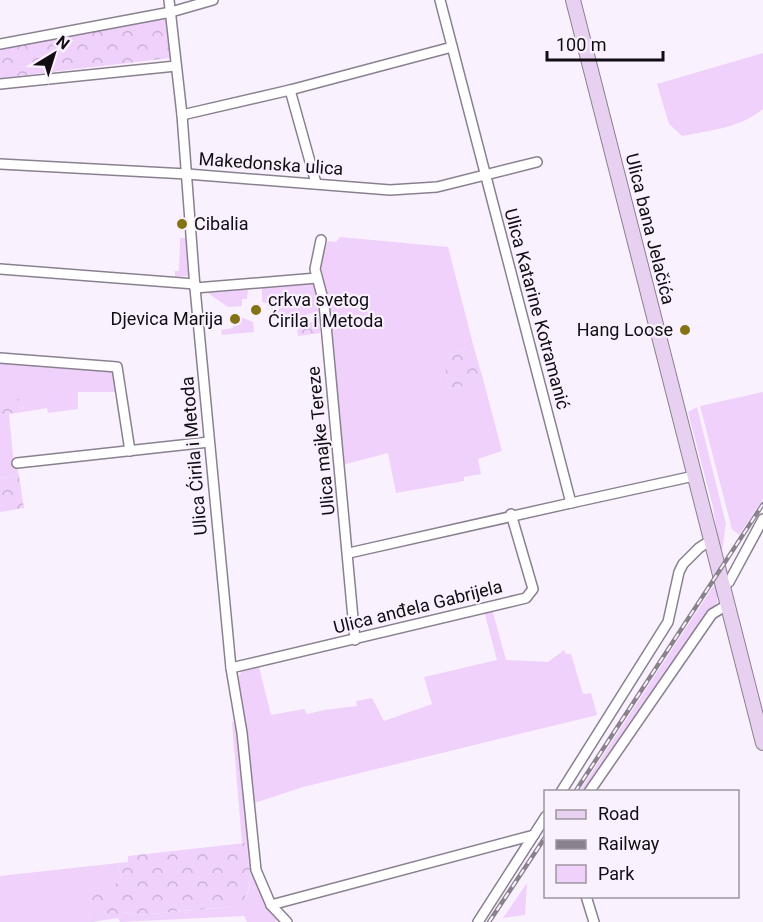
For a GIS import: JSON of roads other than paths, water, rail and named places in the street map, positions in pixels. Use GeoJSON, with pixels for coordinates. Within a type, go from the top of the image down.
{"type":"FeatureCollection","features":[{"type":"Feature","properties":{"kind":"main road","name":"Ulica bana Jelačića"},"geometry":{"type":"LineString","coordinates":[[573,0],[763,743]]}},
{"type":"Feature","properties":{"kind":"street","name":"Ulica Ćirila i Metoda"},"geometry":{"type":"LineString","coordinates":[[169,0],[182,116],[195,286],[231,668],[242,733],[256,870],[271,905],[287,922]]}},
{"type":"Feature","properties":{"kind":"street"},"geometry":{"type":"LineString","coordinates":[[0,44],[171,12],[213,0]]}},
{"type":"Feature","properties":{"kind":"street","name":"Ulica Katarine Kotramanić"},"geometry":{"type":"LineString","coordinates":[[440,0],[571,503]]}},
{"type":"Feature","properties":{"kind":"street"},"geometry":{"type":"LineString","coordinates":[[182,116],[452,47]]}},
{"type":"Feature","properties":{"kind":"street"},"geometry":{"type":"LineString","coordinates":[[0,84],[176,66]]}},
{"type":"Feature","properties":{"kind":"street"},"geometry":{"type":"LineString","coordinates":[[290,90],[316,183]]}},
{"type":"Feature","properties":{"kind":"street","name":"Makedonska ulica"},"geometry":{"type":"LineString","coordinates":[[0,164],[187,174],[390,190],[438,188],[537,162]]}},
{"type":"Feature","properties":{"kind":"street","name":"Ulica majke Tereze"},"geometry":{"type":"LineString","coordinates":[[321,240],[316,261],[317,278],[324,303],[349,552],[355,640]]}},
{"type":"Feature","properties":{"kind":"street"},"geometry":{"type":"LineString","coordinates":[[0,269],[195,286],[317,278]]}},
{"type":"Feature","properties":{"kind":"street"},"geometry":{"type":"LineString","coordinates":[[0,358],[117,367],[130,451]]}},
{"type":"Feature","properties":{"kind":"street"},"geometry":{"type":"LineString","coordinates":[[17,463],[209,442]]}},
{"type":"Feature","properties":{"kind":"street"},"geometry":{"type":"LineString","coordinates":[[349,552],[511,514],[694,476]]}},
{"type":"Feature","properties":{"kind":"street","name":"Ulica anđela Gabrijela"},"geometry":{"type":"LineString","coordinates":[[231,668],[526,598],[533,589],[511,514]]}},
{"type":"Feature","properties":{"kind":"street"},"geometry":{"type":"LineString","coordinates":[[722,586],[729,582],[763,519]]}},
{"type":"Feature","properties":{"kind":"street"},"geometry":{"type":"LineString","coordinates":[[562,790],[668,622],[679,572],[683,564],[711,540]]}},
{"type":"Feature","properties":{"kind":"street"},"geometry":{"type":"LineString","coordinates":[[590,790],[712,614],[727,605]]}},
{"type":"Feature","properties":{"kind":"street"},"geometry":{"type":"LineString","coordinates":[[478,922],[544,819]]}},
{"type":"Feature","properties":{"kind":"street"},"geometry":{"type":"LineString","coordinates":[[271,905],[534,835]]}},
{"type":"Feature","properties":{"kind":"street"},"geometry":{"type":"LineString","coordinates":[[586,898],[594,922]]}},
{"type":"Feature","properties":{"kind":"railway"},"geometry":{"type":"LineString","coordinates":[[576,790],[763,504]]}},
{"type":"Feature","properties":{"kind":"railway"},"geometry":{"type":"LineString","coordinates":[[489,922],[544,839]]}},
{"type":"Feature","properties":{"kind":"place","name":"Cibalia"},"geometry":{"type":"Point","coordinates":[182,224]}},
{"type":"Feature","properties":{"kind":"place","name":"crkva svetog Ćirila i Metoda"},"geometry":{"type":"Point","coordinates":[256,310]}},
{"type":"Feature","properties":{"kind":"place","name":"Djevica Marija"},"geometry":{"type":"Point","coordinates":[235,319]}},
{"type":"Feature","properties":{"kind":"place","name":"Hang Loose"},"geometry":{"type":"Point","coordinates":[685,330]}}]}
